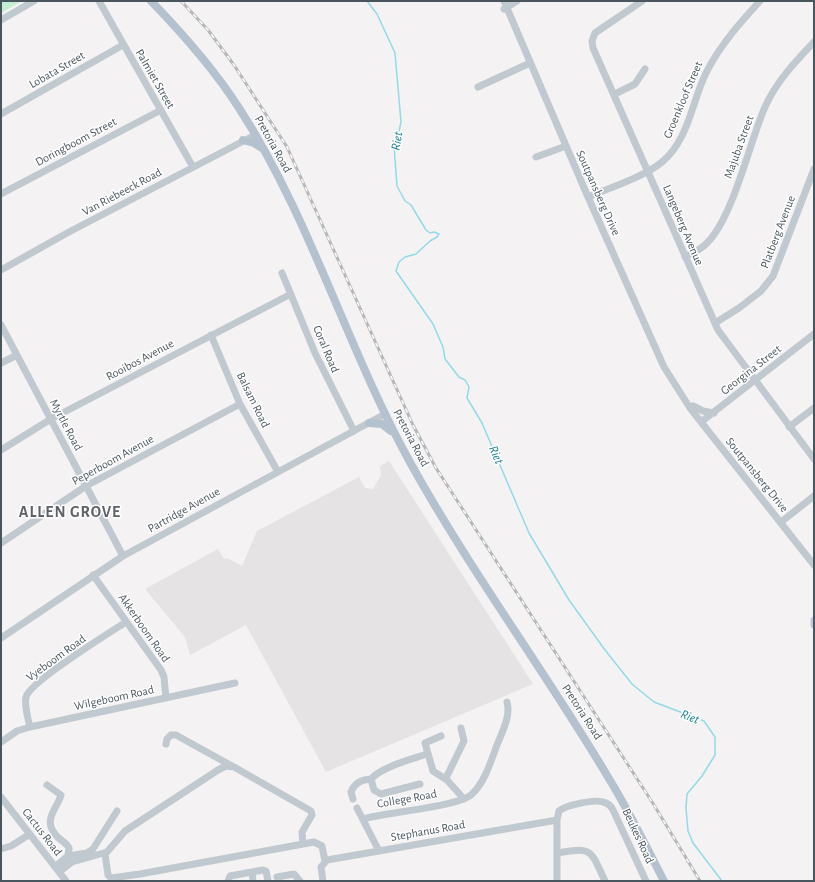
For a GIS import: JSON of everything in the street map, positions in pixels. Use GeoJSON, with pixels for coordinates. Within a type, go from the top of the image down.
{"type":"FeatureCollection","features":[{"type":"Feature","properties":{"kind":"main road","name":"Pretoria Road"},"geometry":{"type":"LineString","coordinates":[[151,1],[221,81],[262,148],[298,217],[385,414],[414,470],[458,542],[609,777],[664,881]]}},
{"type":"Feature","properties":{"kind":"main road"},"geometry":{"type":"LineString","coordinates":[[248,124],[247,132],[242,141],[254,143],[262,148]]}},
{"type":"Feature","properties":{"kind":"main road"},"geometry":{"type":"LineString","coordinates":[[369,423],[382,424],[395,434]]}},
{"type":"Feature","properties":{"kind":"street"},"geometry":{"type":"LineString","coordinates":[[1,20],[34,1]]}},
{"type":"Feature","properties":{"kind":"street","name":"Palmiet Street"},"geometry":{"type":"LineString","coordinates":[[99,1],[193,168]]}},
{"type":"Feature","properties":{"kind":"street"},"geometry":{"type":"LineString","coordinates":[[505,6],[517,1]]}},
{"type":"Feature","properties":{"kind":"street","name":"Langeberg Avenue"},"geometry":{"type":"LineString","coordinates":[[642,1],[630,4],[598,30],[592,38],[593,48],[615,94],[720,335],[814,459]]}},
{"type":"Feature","properties":{"kind":"street","name":"Groenkloof Street"},"geometry":{"type":"LineString","coordinates":[[588,197],[648,171],[662,162],[676,146],[706,73],[719,48],[760,1]]}},
{"type":"Feature","properties":{"kind":"street","name":"Soutpansberg Drive"},"geometry":{"type":"LineString","coordinates":[[505,6],[650,339],[671,379],[702,421],[813,560]]}},
{"type":"Feature","properties":{"kind":"street","name":"Majuba Street"},"geometry":{"type":"LineString","coordinates":[[685,257],[705,244],[718,227],[727,210],[765,106],[784,74],[814,42]]}},
{"type":"Feature","properties":{"kind":"street","name":"Lobata Street"},"geometry":{"type":"LineString","coordinates":[[1,114],[123,44]]}},
{"type":"Feature","properties":{"kind":"street"},"geometry":{"type":"LineString","coordinates":[[478,87],[530,64]]}},
{"type":"Feature","properties":{"kind":"street"},"geometry":{"type":"LineString","coordinates":[[615,94],[635,84],[645,69]]}},
{"type":"Feature","properties":{"kind":"street","name":"Doringboom Street"},"geometry":{"type":"LineString","coordinates":[[1,194],[161,110]]}},
{"type":"Feature","properties":{"kind":"street","name":"Van Riebeeck Road"},"geometry":{"type":"LineString","coordinates":[[1,270],[254,135]]}},
{"type":"Feature","properties":{"kind":"street"},"geometry":{"type":"LineString","coordinates":[[536,157],[566,146]]}},
{"type":"Feature","properties":{"kind":"street","name":"Platberg Avenue"},"geometry":{"type":"LineString","coordinates":[[715,323],[757,294],[764,288],[773,276],[814,169]]}},
{"type":"Feature","properties":{"kind":"street","name":"Coral Road"},"geometry":{"type":"LineString","coordinates":[[282,273],[325,375],[354,431]]}},
{"type":"Feature","properties":{"kind":"street","name":"Rooibos Avenue"},"geometry":{"type":"LineString","coordinates":[[1,450],[51,419],[291,294]]}},
{"type":"Feature","properties":{"kind":"street","name":"Myrtle Road"},"geometry":{"type":"LineString","coordinates":[[1,325],[123,556]]}},
{"type":"Feature","properties":{"kind":"street","name":"Georgina Street"},"geometry":{"type":"LineString","coordinates":[[702,421],[814,334]]}},
{"type":"Feature","properties":{"kind":"street","name":"Balsam Road"},"geometry":{"type":"LineString","coordinates":[[212,335],[240,404],[278,472]]}},
{"type":"Feature","properties":{"kind":"street"},"geometry":{"type":"LineString","coordinates":[[1,363],[17,355]]}},
{"type":"Feature","properties":{"kind":"street","name":"Soutpansberg Drive"},"geometry":{"type":"LineString","coordinates":[[671,379],[693,406],[702,421]]}},
{"type":"Feature","properties":{"kind":"street","name":"Peperboom Avenue"},"geometry":{"type":"LineString","coordinates":[[1,543],[86,486],[240,404]]}},
{"type":"Feature","properties":{"kind":"street"},"geometry":{"type":"LineString","coordinates":[[693,406],[703,411],[714,413]]}},
{"type":"Feature","properties":{"kind":"street"},"geometry":{"type":"LineString","coordinates":[[789,427],[814,408]]}},
{"type":"Feature","properties":{"kind":"street","name":"Partridge Avenue"},"geometry":{"type":"LineString","coordinates":[[1,638],[123,556],[385,414]]}},
{"type":"Feature","properties":{"kind":"street"},"geometry":{"type":"LineString","coordinates":[[782,520],[814,496]]}},
{"type":"Feature","properties":{"kind":"street","name":"Akkerboom Road"},"geometry":{"type":"LineString","coordinates":[[93,575],[162,673],[166,698]]}},
{"type":"Feature","properties":{"kind":"street"},"geometry":{"type":"LineString","coordinates":[[814,620],[814,625]]}},
{"type":"Feature","properties":{"kind":"street","name":"Vyeboom Road"},"geometry":{"type":"LineString","coordinates":[[30,727],[26,702],[30,689],[46,676],[126,622]]}},
{"type":"Feature","properties":{"kind":"street","name":"Wilgeboom Road"},"geometry":{"type":"LineString","coordinates":[[1,742],[17,731],[30,727],[235,683]]}},
{"type":"Feature","properties":{"kind":"street"},"geometry":{"type":"LineString","coordinates":[[441,736],[425,744],[427,754],[433,770],[438,775],[446,778],[464,799],[474,792],[486,771],[507,719],[507,702]]}},
{"type":"Feature","properties":{"kind":"street"},"geometry":{"type":"LineString","coordinates":[[446,778],[463,742],[461,728]]}},
{"type":"Feature","properties":{"kind":"street"},"geometry":{"type":"LineString","coordinates":[[166,744],[167,739],[171,735],[176,735],[311,811],[312,815],[302,832],[304,844]]}},
{"type":"Feature","properties":{"kind":"street"},"geometry":{"type":"LineString","coordinates":[[353,799],[351,792],[355,785],[362,780],[371,779],[390,768],[427,754]]}},
{"type":"Feature","properties":{"kind":"street"},"geometry":{"type":"LineString","coordinates":[[57,869],[72,862],[105,854],[125,831],[218,770],[232,766]]}},
{"type":"Feature","properties":{"kind":"street"},"geometry":{"type":"LineString","coordinates":[[371,779],[374,790],[381,794],[420,784]]}},
{"type":"Feature","properties":{"kind":"street"},"geometry":{"type":"LineString","coordinates":[[47,785],[61,795],[51,816],[50,825],[56,836],[68,846],[68,856],[57,869]]}},
{"type":"Feature","properties":{"kind":"street","name":"Cactus Road"},"geometry":{"type":"LineString","coordinates":[[1,798],[66,881]]}},
{"type":"Feature","properties":{"kind":"street","name":"College Road"},"geometry":{"type":"LineString","coordinates":[[363,819],[456,802],[464,799]]}},
{"type":"Feature","properties":{"kind":"street","name":"Beukes Road"},"geometry":{"type":"LineString","coordinates":[[557,820],[558,812],[562,808],[598,801],[608,804],[616,815],[646,881]]}},
{"type":"Feature","properties":{"kind":"street","name":"College Road"},"geometry":{"type":"LineString","coordinates":[[357,808],[379,851]]}},
{"type":"Feature","properties":{"kind":"street"},"geometry":{"type":"LineString","coordinates":[[68,856],[87,853],[93,849],[117,811]]}},
{"type":"Feature","properties":{"kind":"street"},"geometry":{"type":"LineString","coordinates":[[557,820],[557,881]]}},
{"type":"Feature","properties":{"kind":"street","name":"Stephanus Road"},"geometry":{"type":"LineString","coordinates":[[325,861],[557,820]]}},
{"type":"Feature","properties":{"kind":"street"},"geometry":{"type":"LineString","coordinates":[[1,849],[11,846],[30,834]]}},
{"type":"Feature","properties":{"kind":"street"},"geometry":{"type":"LineString","coordinates":[[105,854],[108,875],[114,878],[195,865],[226,857],[314,842],[321,845],[325,861],[321,867],[323,881]]}},
{"type":"Feature","properties":{"kind":"street"},"geometry":{"type":"LineString","coordinates":[[557,853],[578,850],[587,851],[593,856],[605,881]]}},
{"type":"Feature","properties":{"kind":"street"},"geometry":{"type":"LineString","coordinates":[[228,881],[228,876],[264,870],[268,881]]}},
{"type":"Feature","properties":{"kind":"street"},"geometry":{"type":"LineString","coordinates":[[252,872],[253,881]]}},
{"type":"Feature","properties":{"kind":"street"},"geometry":{"type":"LineString","coordinates":[[277,878],[294,874],[300,881]]}},
{"type":"Feature","properties":{"kind":"shaded area"},"geometry":{"type":"Polygon","coordinates":[[[389,461],[533,684],[326,772],[246,625],[190,655],[185,637],[145,589],[218,549],[224,559],[227,558],[242,566],[257,531],[359,477],[365,488],[373,489],[381,475],[380,466],[389,461]]]}},
{"type":"Feature","properties":{"kind":"green space"},"geometry":{"type":"Polygon","coordinates":[[[1,1],[22,1],[1,13],[1,1]]]}},
{"type":"Feature","properties":{"kind":"waterway","name":"Riet"},"geometry":{"type":"LineString","coordinates":[[367,1],[377,14],[395,53],[401,122],[394,146],[397,186],[405,201],[411,205],[426,230],[430,233],[434,232],[439,234],[416,254],[405,257],[399,262],[396,271],[433,324],[443,347],[445,359],[459,377],[465,380],[469,387],[467,398],[482,423],[529,533],[569,600],[632,684],[654,702],[704,721],[715,737],[715,755],[702,776],[687,794],[686,808],[688,831],[693,843],[722,881]]}},
{"type":"Feature","properties":{"kind":"railway"},"geometry":{"type":"LineString","coordinates":[[181,1],[208,30],[234,65],[287,147],[413,425],[436,468],[654,805],[700,881]]}},
{"type":"Feature","properties":{"kind":"district","name":"ALLEN GROVE"},"geometry":{"type":"Point","coordinates":[70,512]}}]}
